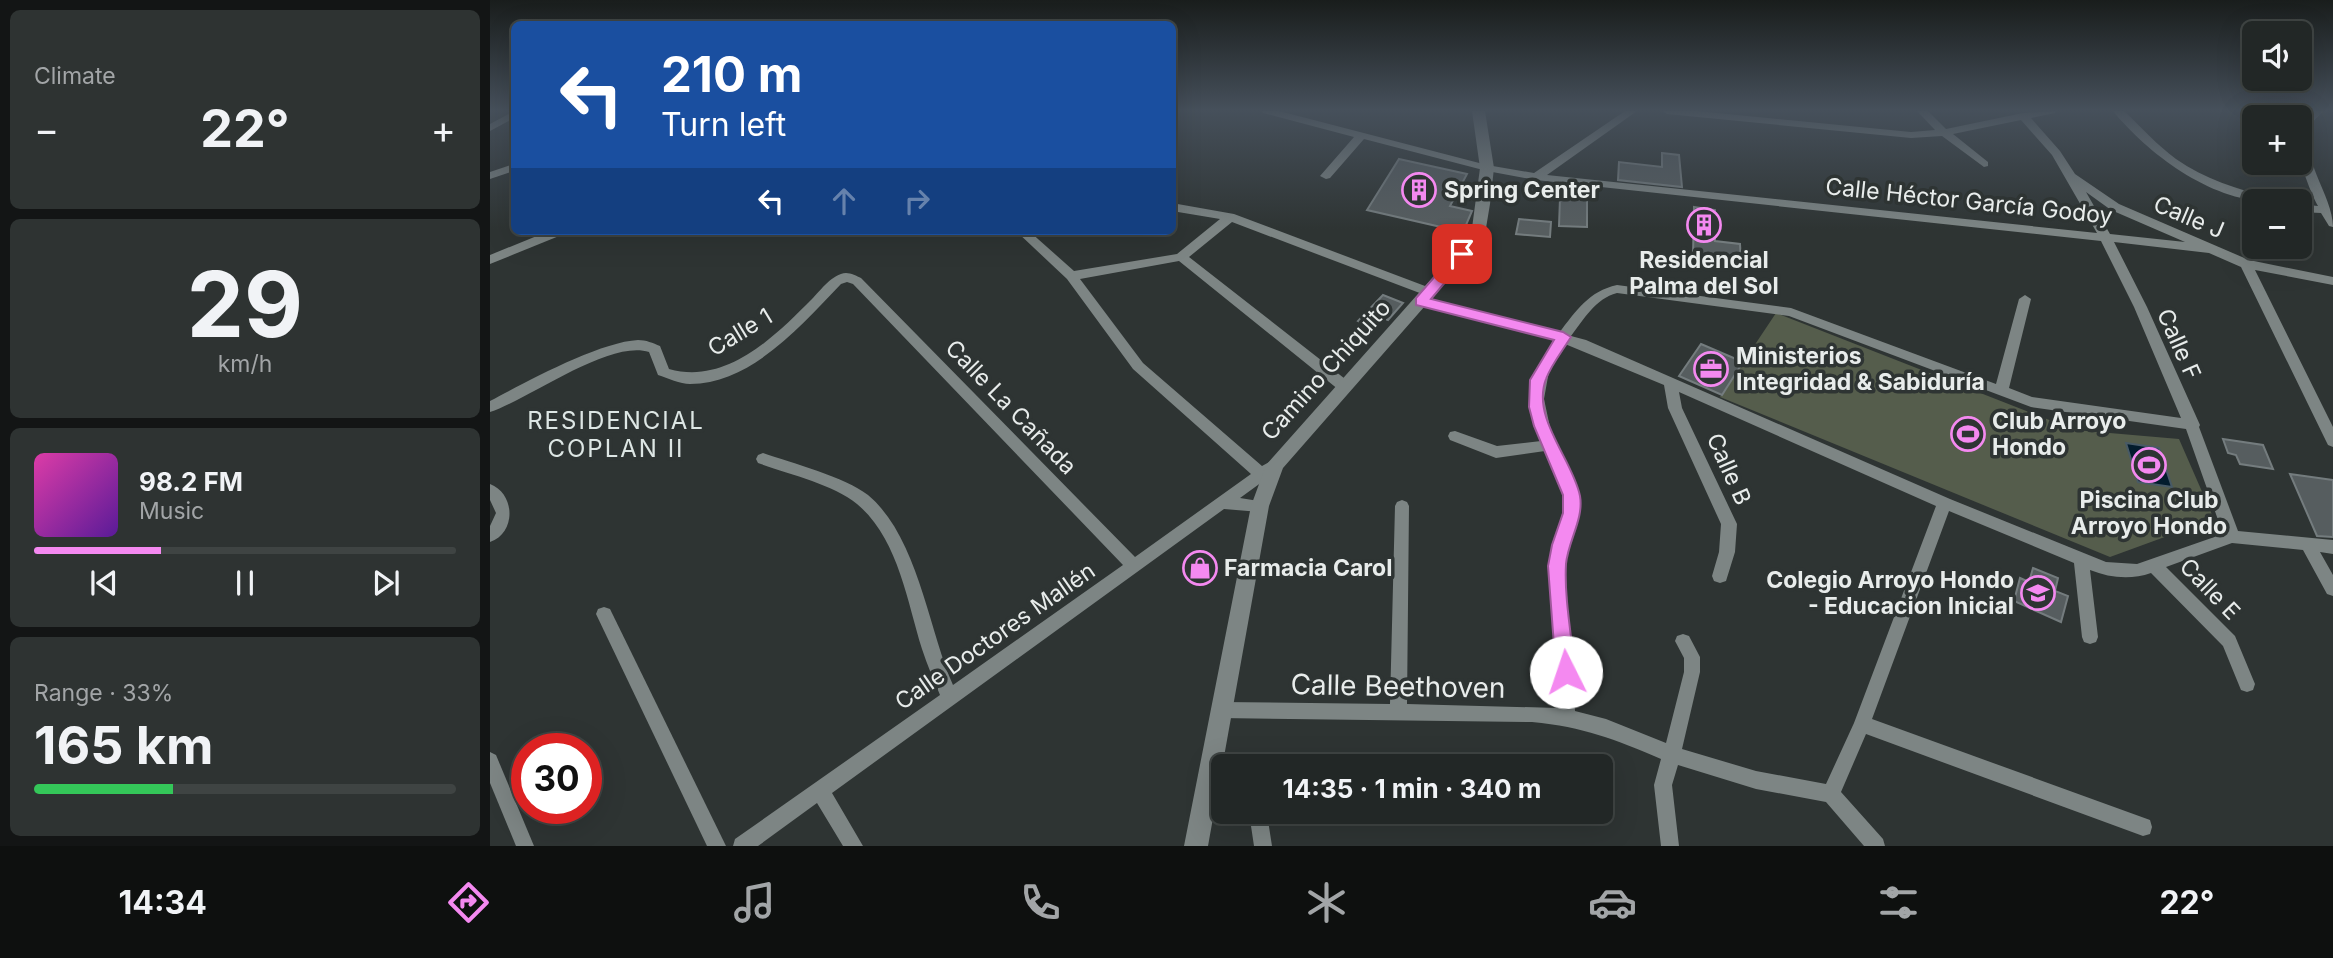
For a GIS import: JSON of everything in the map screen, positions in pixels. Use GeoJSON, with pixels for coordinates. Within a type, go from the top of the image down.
{"type":"FeatureCollection","features":[{"type":"Feature","properties":{"kind":"main road","name":"Camino Chiquito"},"geometry":{"type":"LineString","coordinates":[[1196,846],[1268,470],[1462,254],[1479,228],[1487,168],[1484,150]]}},
{"type":"Feature","properties":{"kind":"street"},"geometry":{"type":"LineString","coordinates":[[1326,176],[1348,150]]}},
{"type":"Feature","properties":{"kind":"street","name":"Calle Héctor García Godoy"},"geometry":{"type":"LineString","coordinates":[[1418,150],[1536,177],[2213,249]]}},
{"type":"Feature","properties":{"kind":"street"},"geometry":{"type":"LineString","coordinates":[[1536,177],[1575,150]]}},
{"type":"Feature","properties":{"kind":"street"},"geometry":{"type":"LineString","coordinates":[[1967,150],[1984,164]]}},
{"type":"Feature","properties":{"kind":"street","name":"Calle J"},"geometry":{"type":"LineString","coordinates":[[2053,150],[2071,176],[2115,207],[2246,264],[2305,278],[2333,281]]}},
{"type":"Feature","properties":{"kind":"street"},"geometry":{"type":"LineString","coordinates":[[2158,150],[2190,174],[2242,194]]}},
{"type":"Feature","properties":{"kind":"street"},"geometry":{"type":"LineString","coordinates":[[2307,150],[2306,162],[2324,210],[2333,223]]}},
{"type":"Feature","properties":{"kind":"street"},"geometry":{"type":"LineString","coordinates":[[490,176],[511,168]]}},
{"type":"Feature","properties":{"kind":"street","name":"Calle F"},"geometry":{"type":"LineString","coordinates":[[2071,176],[2108,237],[2193,425],[2232,537]]}},
{"type":"Feature","properties":{"kind":"street"},"geometry":{"type":"LineString","coordinates":[[1176,207],[1230,217],[1425,297],[1563,337],[1945,503],[2105,569],[2137,570],[2155,566],[2232,537],[2333,547]]}},
{"type":"Feature","properties":{"kind":"street"},"geometry":{"type":"LineString","coordinates":[[2312,209],[2324,210]]}},
{"type":"Feature","properties":{"kind":"street"},"geometry":{"type":"LineString","coordinates":[[1071,276],[1181,257],[1230,217]]}},
{"type":"Feature","properties":{"kind":"street"},"geometry":{"type":"LineString","coordinates":[[490,260],[550,235]]}},
{"type":"Feature","properties":{"kind":"street"},"geometry":{"type":"LineString","coordinates":[[1026,235],[1071,276],[1138,366],[1268,470]]}},
{"type":"Feature","properties":{"kind":"street"},"geometry":{"type":"LineString","coordinates":[[1181,257],[1344,386]]}},
{"type":"Feature","properties":{"kind":"street"},"geometry":{"type":"LineString","coordinates":[[2246,264],[2333,440]]}},
{"type":"Feature","properties":{"kind":"street","name":"Calle 1"},"geometry":{"type":"LineString","coordinates":[[490,407],[540,382],[620,348],[641,344],[655,349],[663,372],[677,380],[715,375],[753,357],[792,328],[837,281],[847,277],[857,281]]}},
{"type":"Feature","properties":{"kind":"street","name":"Calle La Cañada"},"geometry":{"type":"LineString","coordinates":[[857,281],[1133,565]]}},
{"type":"Feature","properties":{"kind":"street"},"geometry":{"type":"LineString","coordinates":[[1567,717],[1557,566],[1572,505],[1567,482],[1537,407],[1537,380],[1563,337],[1590,302],[1608,290],[1761,306],[1809,318],[2001,392],[2056,408],[2193,425]]}},
{"type":"Feature","properties":{"kind":"street"},"geometry":{"type":"LineString","coordinates":[[2001,392],[2025,299]]}},
{"type":"Feature","properties":{"kind":"street","name":"Calle B"},"geometry":{"type":"LineString","coordinates":[[1671,384],[1675,408],[1729,524],[1730,538],[1720,576]]}},
{"type":"Feature","properties":{"kind":"street"},"geometry":{"type":"LineString","coordinates":[[1455,436],[1496,452],[1550,445]]}},
{"type":"Feature","properties":{"kind":"street"},"geometry":{"type":"LineString","coordinates":[[763,459],[862,499],[878,518],[899,554],[915,593],[932,653],[949,695]]}},
{"type":"Feature","properties":{"kind":"street","name":"Calle Doctores Mallén"},"geometry":{"type":"LineString","coordinates":[[743,846],[949,695],[1268,470]]}},
{"type":"Feature","properties":{"kind":"street"},"geometry":{"type":"LineString","coordinates":[[490,490],[501,499],[506,515],[501,527],[490,536]]}},
{"type":"Feature","properties":{"kind":"street"},"geometry":{"type":"LineString","coordinates":[[1221,503],[1260,506]]}},
{"type":"Feature","properties":{"kind":"street"},"geometry":{"type":"LineString","coordinates":[[1876,846],[1831,794],[1863,724],[1945,503]]}},
{"type":"Feature","properties":{"kind":"street"},"geometry":{"type":"LineString","coordinates":[[1398,713],[1402,506]]}},
{"type":"Feature","properties":{"kind":"street"},"geometry":{"type":"LineString","coordinates":[[2307,544],[2333,589]]}},
{"type":"Feature","properties":{"kind":"street"},"geometry":{"type":"LineString","coordinates":[[2081,561],[2090,637]]}},
{"type":"Feature","properties":{"kind":"street","name":"Calle E"},"geometry":{"type":"LineString","coordinates":[[2155,566],[2229,642],[2247,684]]}},
{"type":"Feature","properties":{"kind":"street"},"geometry":{"type":"LineString","coordinates":[[604,614],[717,846]]}},
{"type":"Feature","properties":{"kind":"street"},"geometry":{"type":"LineString","coordinates":[[1670,846],[1663,785],[1692,672],[1692,657],[1683,640]]}},
{"type":"Feature","properties":{"kind":"street","name":"Calle Beethoven"},"geometry":{"type":"LineString","coordinates":[[1220,710],[1532,714],[1567,717],[1606,727],[1670,754],[1756,780],[1831,794]]}},
{"type":"Feature","properties":{"kind":"street"},"geometry":{"type":"LineString","coordinates":[[1863,724],[2143,827]]}},
{"type":"Feature","properties":{"kind":"street"},"geometry":{"type":"LineString","coordinates":[[490,761],[497,799],[525,846]]}},
{"type":"Feature","properties":{"kind":"street"},"geometry":{"type":"LineString","coordinates":[[819,789],[854,846]]}},
{"type":"Feature","properties":{"kind":"street"},"geometry":{"type":"LineString","coordinates":[[1204,803],[1211,804]]}},
{"type":"Feature","properties":{"kind":"street"},"geometry":{"type":"LineString","coordinates":[[1260,824],[1263,846]]}},
{"type":"Feature","properties":{"kind":"green space","name":"Club Arroyo Hondo"},"geometry":{"type":"Polygon","coordinates":[[[1776,313],[2075,430],[2179,439],[2214,519],[2110,557],[1720,397],[1776,313]]]}},
{"type":"Feature","properties":{"kind":"water","name":"Piscina Club Arroyo Hondo"},"geometry":{"type":"Polygon","coordinates":[[[2126,443],[2159,448],[2172,487],[2138,482],[2126,443]]]}},
{"type":"Feature","properties":{"kind":"building"},"geometry":{"type":"Polygon","coordinates":[[[1662,153],[1679,155],[1682,187],[1618,180],[1619,162],[1662,167],[1662,153]]]}},
{"type":"Feature","properties":{"kind":"building","name":"Spring Center"},"geometry":{"type":"Polygon","coordinates":[[[1399,159],[1467,174],[1450,206],[1472,211],[1463,232],[1367,210],[1399,159]]]}},
{"type":"Feature","properties":{"kind":"building"},"geometry":{"type":"Polygon","coordinates":[[[1560,198],[1587,200],[1587,227],[1559,226],[1560,198]]]}},
{"type":"Feature","properties":{"kind":"building","name":"Residencial Palma del Sol"},"geometry":{"type":"Polygon","coordinates":[[[1694,207],[1715,210],[1715,241],[1740,244],[1741,262],[1693,256],[1694,207]]]}},
{"type":"Feature","properties":{"kind":"building"},"geometry":{"type":"Polygon","coordinates":[[[1519,219],[1551,222],[1550,237],[1516,234],[1519,219]]]}},
{"type":"Feature","properties":{"kind":"building"},"geometry":{"type":"Polygon","coordinates":[[[1383,295],[1403,303],[1388,320],[1383,318],[1373,329],[1358,321],[1383,295]]]}},
{"type":"Feature","properties":{"kind":"building","name":"Ministerios Integridad & Sabiduría"},"geometry":{"type":"Polygon","coordinates":[[[1701,344],[1743,362],[1722,395],[1679,376],[1701,344]]]}},
{"type":"Feature","properties":{"kind":"building"},"geometry":{"type":"Polygon","coordinates":[[[2223,439],[2263,445],[2273,469],[2240,464],[2236,455],[2228,453],[2223,439]]]}},
{"type":"Feature","properties":{"kind":"building"},"geometry":{"type":"Polygon","coordinates":[[[2290,474],[2333,480],[2333,537],[2317,536],[2290,474]]]}},
{"type":"Feature","properties":{"kind":"building","name":"Colegio Arroyo Hondo - Educacion Inicial"},"geometry":{"type":"Polygon","coordinates":[[[2033,568],[2058,578],[2055,591],[2068,596],[2061,622],[2014,601],[2020,578],[2029,582],[2033,568]]]}},
{"type":"Feature","properties":{"kind":"place","name":"Spring Center"},"geometry":{"type":"Point","coordinates":[1419,190]}},
{"type":"Feature","properties":{"kind":"place","name":"Residencial Palma del Sol"},"geometry":{"type":"Point","coordinates":[1704,225]}},
{"type":"Feature","properties":{"kind":"place","name":"Ministerios Integridad & Sabiduría"},"geometry":{"type":"Point","coordinates":[1711,369]}},
{"type":"Feature","properties":{"kind":"place","name":"Club Arroyo Hondo"},"geometry":{"type":"Point","coordinates":[1968,434]}},
{"type":"Feature","properties":{"kind":"place","name":"Piscina Club Arroyo Hondo"},"geometry":{"type":"Point","coordinates":[2149,465]}},
{"type":"Feature","properties":{"kind":"place","name":"Farmacia Carol"},"geometry":{"type":"Point","coordinates":[1200,568]}},
{"type":"Feature","properties":{"kind":"place","name":"Colegio Arroyo Hondo - Educacion Inicial"},"geometry":{"type":"Point","coordinates":[2038,593]}},
{"type":"Feature","properties":{"kind":"district","name":"RESIDENCIAL COPLAN II"},"geometry":{"type":"Point","coordinates":[616,435]}},
{"type":"Feature","properties":{"kind":"route"},"geometry":{"type":"LineString","coordinates":[[1462,254],[1421,301],[1563,337],[1537,380],[1537,407],[1542,426],[1571,495],[1572,513],[1560,545],[1557,566],[1566,672]]}}]}
